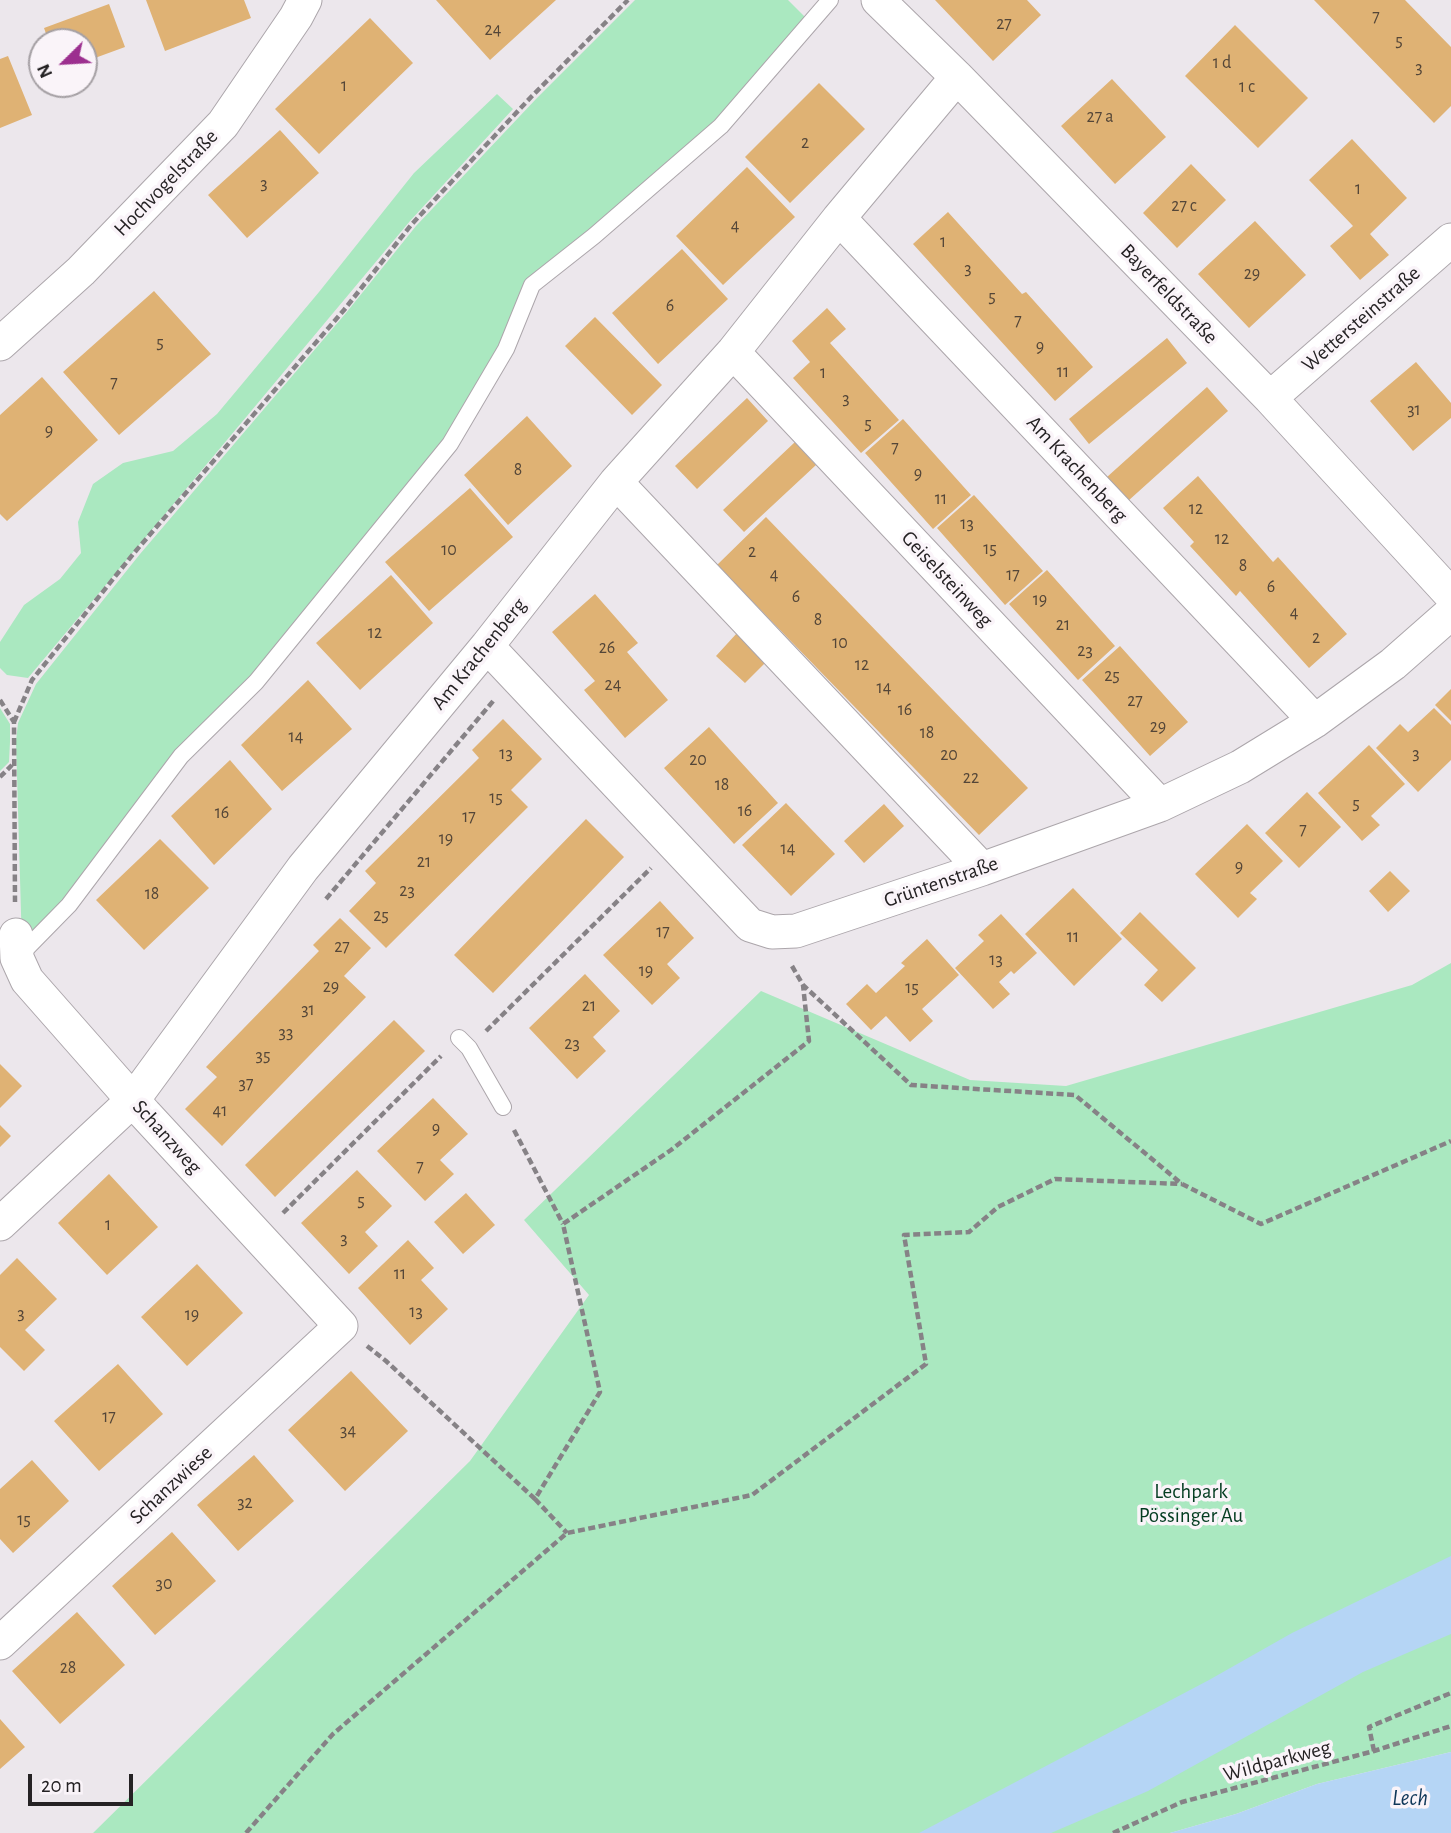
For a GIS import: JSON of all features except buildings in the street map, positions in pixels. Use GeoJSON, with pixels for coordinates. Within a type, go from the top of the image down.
{"type":"FeatureCollection","features":[{"type":"Feature","properties":{"kind":"street","name":"Hochvogelstraße"},"geometry":{"type":"LineString","coordinates":[[0,344],[82,271],[223,124],[305,0]]}},
{"type":"Feature","properties":{"kind":"street","name":"Bayerfeldstraße"},"geometry":{"type":"LineString","coordinates":[[878,0],[957,77],[1270,398],[1451,595]]}},
{"type":"Feature","properties":{"kind":"street","name":"Am Krachenberg"},"geometry":{"type":"LineString","coordinates":[[133,1100],[303,868],[486,646],[616,482],[733,352],[839,218],[957,77]]}},
{"type":"Feature","properties":{"kind":"street","name":"Am Krachenberg"},"geometry":{"type":"LineString","coordinates":[[839,218],[1315,720]]}},
{"type":"Feature","properties":{"kind":"street","name":"Wettersteinstraße"},"geometry":{"type":"LineString","coordinates":[[1270,398],[1451,240]]}},
{"type":"Feature","properties":{"kind":"street","name":"Geiselsteinweg"},"geometry":{"type":"LineString","coordinates":[[733,352],[1160,805]]}},
{"type":"Feature","properties":{"kind":"street"},"geometry":{"type":"LineString","coordinates":[[616,482],[982,869]]}},
{"type":"Feature","properties":{"kind":"street","name":"Grüntenstraße"},"geometry":{"type":"LineString","coordinates":[[772,932],[796,931],[982,869],[1160,805],[1240,766],[1315,720],[1393,664],[1451,613]]}},
{"type":"Feature","properties":{"kind":"street"},"geometry":{"type":"LineString","coordinates":[[486,646],[750,925],[772,932]]}},
{"type":"Feature","properties":{"kind":"street","name":"Schanzweg"},"geometry":{"type":"LineString","coordinates":[[16,947],[27,980],[133,1100],[341,1326]]}},
{"type":"Feature","properties":{"kind":"street"},"geometry":{"type":"LineString","coordinates":[[0,1224],[133,1100]]}},
{"type":"Feature","properties":{"kind":"street","name":"Schanzwiese"},"geometry":{"type":"LineString","coordinates":[[0,1643],[341,1326]]}},
{"type":"Feature","properties":{"kind":"lane"},"geometry":{"type":"LineString","coordinates":[[16,947],[69,905],[181,756],[265,672],[450,443],[506,349],[532,285],[594,236],[721,126],[830,0]]}},
{"type":"Feature","properties":{"kind":"lane"},"geometry":{"type":"LineString","coordinates":[[459,1038],[469,1048],[503,1107]]}},
{"type":"Feature","properties":{"kind":"path"},"geometry":{"type":"LineString","coordinates":[[16,947],[14,722],[32,680],[134,553],[344,310],[411,225],[532,96],[628,0]]}},
{"type":"Feature","properties":{"kind":"path"},"geometry":{"type":"LineString","coordinates":[[320,907],[514,676]]}},
{"type":"Feature","properties":{"kind":"path"},"geometry":{"type":"LineString","coordinates":[[0,700],[14,722]]}},
{"type":"Feature","properties":{"kind":"path"},"geometry":{"type":"LineString","coordinates":[[0,777],[13,764]]}},
{"type":"Feature","properties":{"kind":"path"},"geometry":{"type":"LineString","coordinates":[[486,1031],[674,845]]}},
{"type":"Feature","properties":{"kind":"path"},"geometry":{"type":"LineString","coordinates":[[772,932],[803,985],[911,1086],[1075,1095],[1182,1184],[1261,1224],[1451,1141]]}},
{"type":"Feature","properties":{"kind":"path"},"geometry":{"type":"LineString","coordinates":[[563,1224],[671,1150],[809,1041],[803,985]]}},
{"type":"Feature","properties":{"kind":"path"},"geometry":{"type":"LineString","coordinates":[[290,1206],[459,1038]]}},
{"type":"Feature","properties":{"kind":"path"},"geometry":{"type":"LineString","coordinates":[[503,1107],[563,1224],[600,1392],[535,1499]]}},
{"type":"Feature","properties":{"kind":"path"},"geometry":{"type":"LineString","coordinates":[[246,1833],[333,1734],[567,1533],[752,1496],[926,1364],[904,1235],[969,1232],[998,1207],[1055,1179],[1182,1184]]}},
{"type":"Feature","properties":{"kind":"path"},"geometry":{"type":"LineString","coordinates":[[341,1326],[387,1361],[535,1499],[567,1533]]}},
{"type":"Feature","properties":{"kind":"path"},"geometry":{"type":"LineString","coordinates":[[1374,1751],[1369,1727],[1451,1693]]}},
{"type":"Feature","properties":{"kind":"path","name":"Wildparkweg"},"geometry":{"type":"LineString","coordinates":[[1113,1833],[1182,1802],[1374,1751],[1451,1726]]}},
{"type":"Feature","properties":{"kind":"green space"},"geometry":{"type":"Polygon","coordinates":[[[635,0],[788,0],[807,19],[716,123],[529,282],[502,346],[445,443],[65,902],[22,947],[16,741],[18,723],[36,684],[140,554],[346,313],[416,226],[536,99],[635,0]]]}},
{"type":"Feature","properties":{"kind":"green space"},"geometry":{"type":"Polygon","coordinates":[[[497,94],[513,109],[410,221],[28,678],[7,675],[0,668],[0,642],[24,605],[60,579],[81,553],[78,522],[93,484],[123,463],[173,451],[217,414],[414,173],[497,94]]]}},
{"type":"Feature","properties":{"kind":"green space"},"geometry":{"type":"Polygon","coordinates":[[[0,708],[10,724],[10,742],[9,762],[0,771],[0,708]]]}},
{"type":"Feature","properties":{"kind":"green space","name":"Lechpark Pössinger Au"},"geometry":{"type":"Polygon","coordinates":[[[1451,963],[1451,1752],[1317,1784],[1236,1814],[1170,1833],[93,1833],[470,1461],[589,1295],[524,1220],[761,991],[970,1080],[1066,1086],[1412,985],[1451,963]]]}},
{"type":"Feature","properties":{"kind":"water"},"geometry":{"type":"Polygon","coordinates":[[[1451,1556],[1451,1634],[1363,1672],[1148,1791],[1051,1833],[919,1833],[1209,1680],[1292,1633],[1451,1556]]]}},
{"type":"Feature","properties":{"kind":"water","name":"Lech"},"geometry":{"type":"Polygon","coordinates":[[[1451,1752],[1451,1833],[1170,1833],[1236,1814],[1317,1784],[1451,1752]]]}}]}
